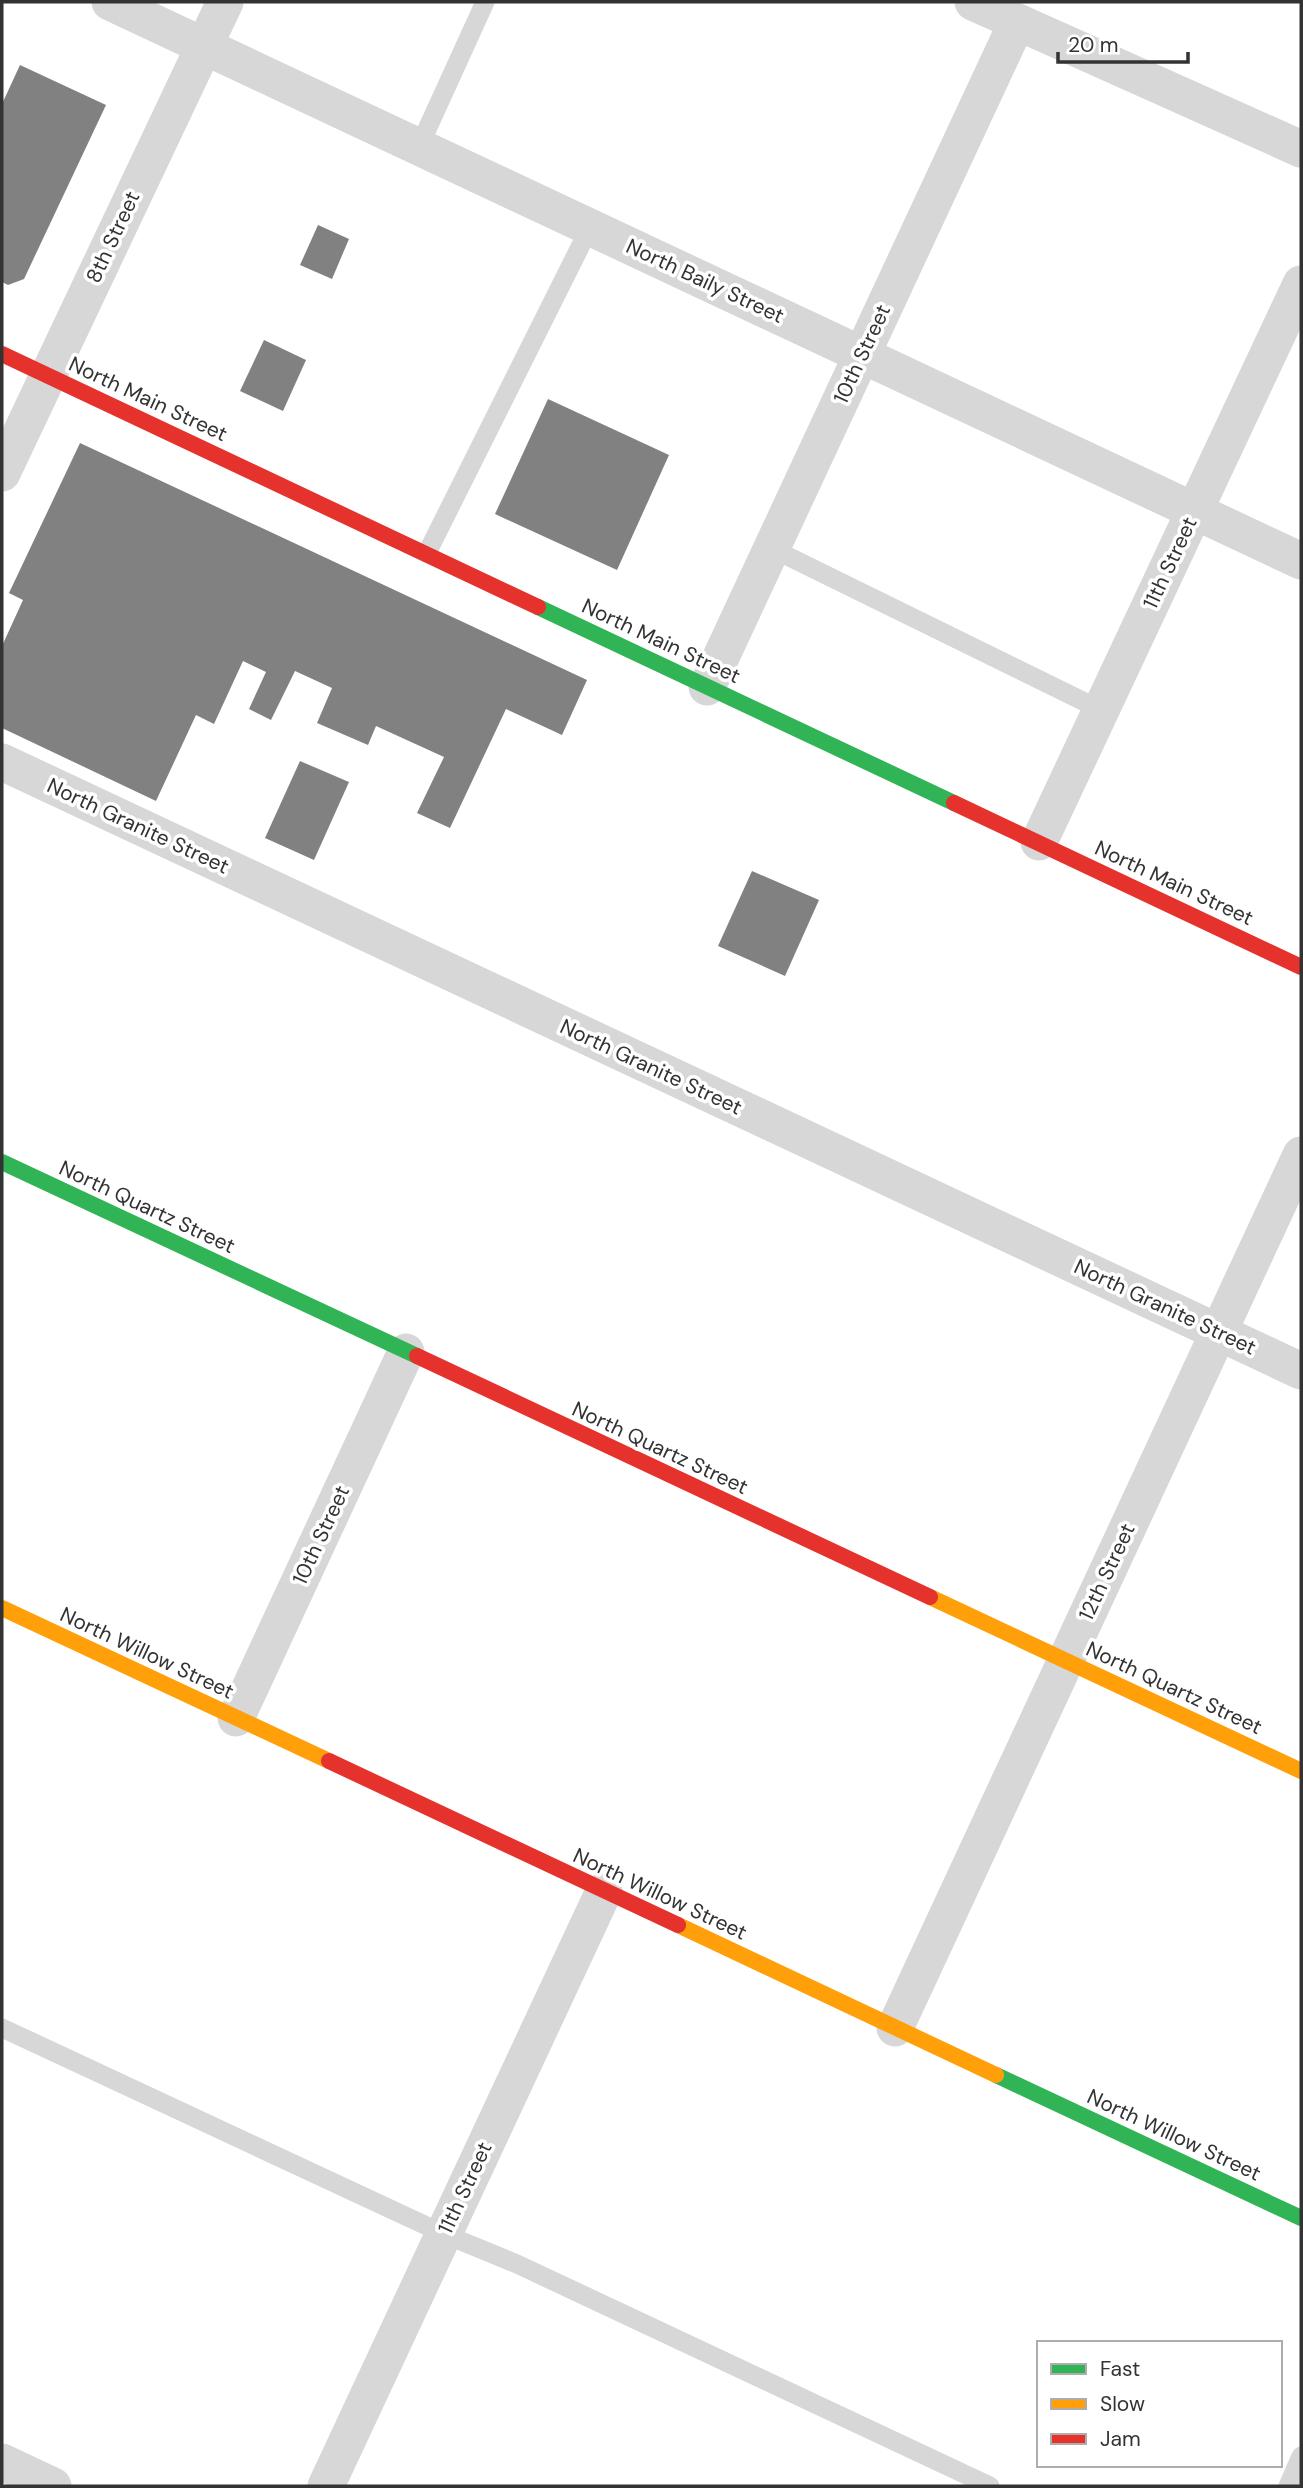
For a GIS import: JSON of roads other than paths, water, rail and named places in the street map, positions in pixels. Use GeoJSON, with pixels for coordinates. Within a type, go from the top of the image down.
{"type":"FeatureCollection","features":[{"type":"Feature","properties":{"kind":"street","name":"North Baily Street"},"geometry":{"type":"LineString","coordinates":[[110,2],[1301,561]]}},
{"type":"Feature","properties":{"kind":"street","name":"8th Street"},"geometry":{"type":"LineString","coordinates":[[2,473],[225,2]]}},
{"type":"Feature","properties":{"kind":"street"},"geometry":{"type":"LineString","coordinates":[[973,2],[1301,149]]}},
{"type":"Feature","properties":{"kind":"street","name":"10th Street"},"geometry":{"type":"LineString","coordinates":[[707,687],[1017,22]]}},
{"type":"Feature","properties":{"kind":"street","name":"11th Street"},"geometry":{"type":"LineString","coordinates":[[1039,842],[1301,284]]}},
{"type":"Feature","properties":{"kind":"street","name":"North Main Street"},"geometry":{"type":"LineString","coordinates":[[2,354],[1301,967]]}},
{"type":"Feature","properties":{"kind":"street","name":"North Granite Street"},"geometry":{"type":"LineString","coordinates":[[2,762],[1301,1371]]}},
{"type":"Feature","properties":{"kind":"street","name":"12th Street"},"geometry":{"type":"LineString","coordinates":[[895,2028],[1301,1155]]}},
{"type":"Feature","properties":{"kind":"street","name":"North Quartz Street"},"geometry":{"type":"LineString","coordinates":[[2,1162],[1301,1771]]}},
{"type":"Feature","properties":{"kind":"street","name":"10th Street"},"geometry":{"type":"LineString","coordinates":[[236,1718],[406,1352]]}},
{"type":"Feature","properties":{"kind":"street","name":"North Willow Street"},"geometry":{"type":"LineString","coordinates":[[2,1608],[1301,2218]]}},
{"type":"Feature","properties":{"kind":"street","name":"11th Street"},"geometry":{"type":"LineString","coordinates":[[326,2486],[604,1891]]}},
{"type":"Feature","properties":{"kind":"street"},"geometry":{"type":"LineString","coordinates":[[2,2462],[53,2486]]}},
{"type":"Feature","properties":{"kind":"lane"},"geometry":{"type":"LineString","coordinates":[[419,147],[485,2]]}},
{"type":"Feature","properties":{"kind":"lane"},"geometry":{"type":"LineString","coordinates":[[427,553],[590,228]]}},
{"type":"Feature","properties":{"kind":"lane"},"geometry":{"type":"LineString","coordinates":[[771,548],[1101,710]]}},
{"type":"Feature","properties":{"kind":"lane"},"geometry":{"type":"LineString","coordinates":[[2,2028],[444,2234],[530,2270],[990,2486]]}},
{"type":"Feature","properties":{"kind":"lane"},"geometry":{"type":"LineString","coordinates":[[1288,2486],[1301,2456]]}}]}
